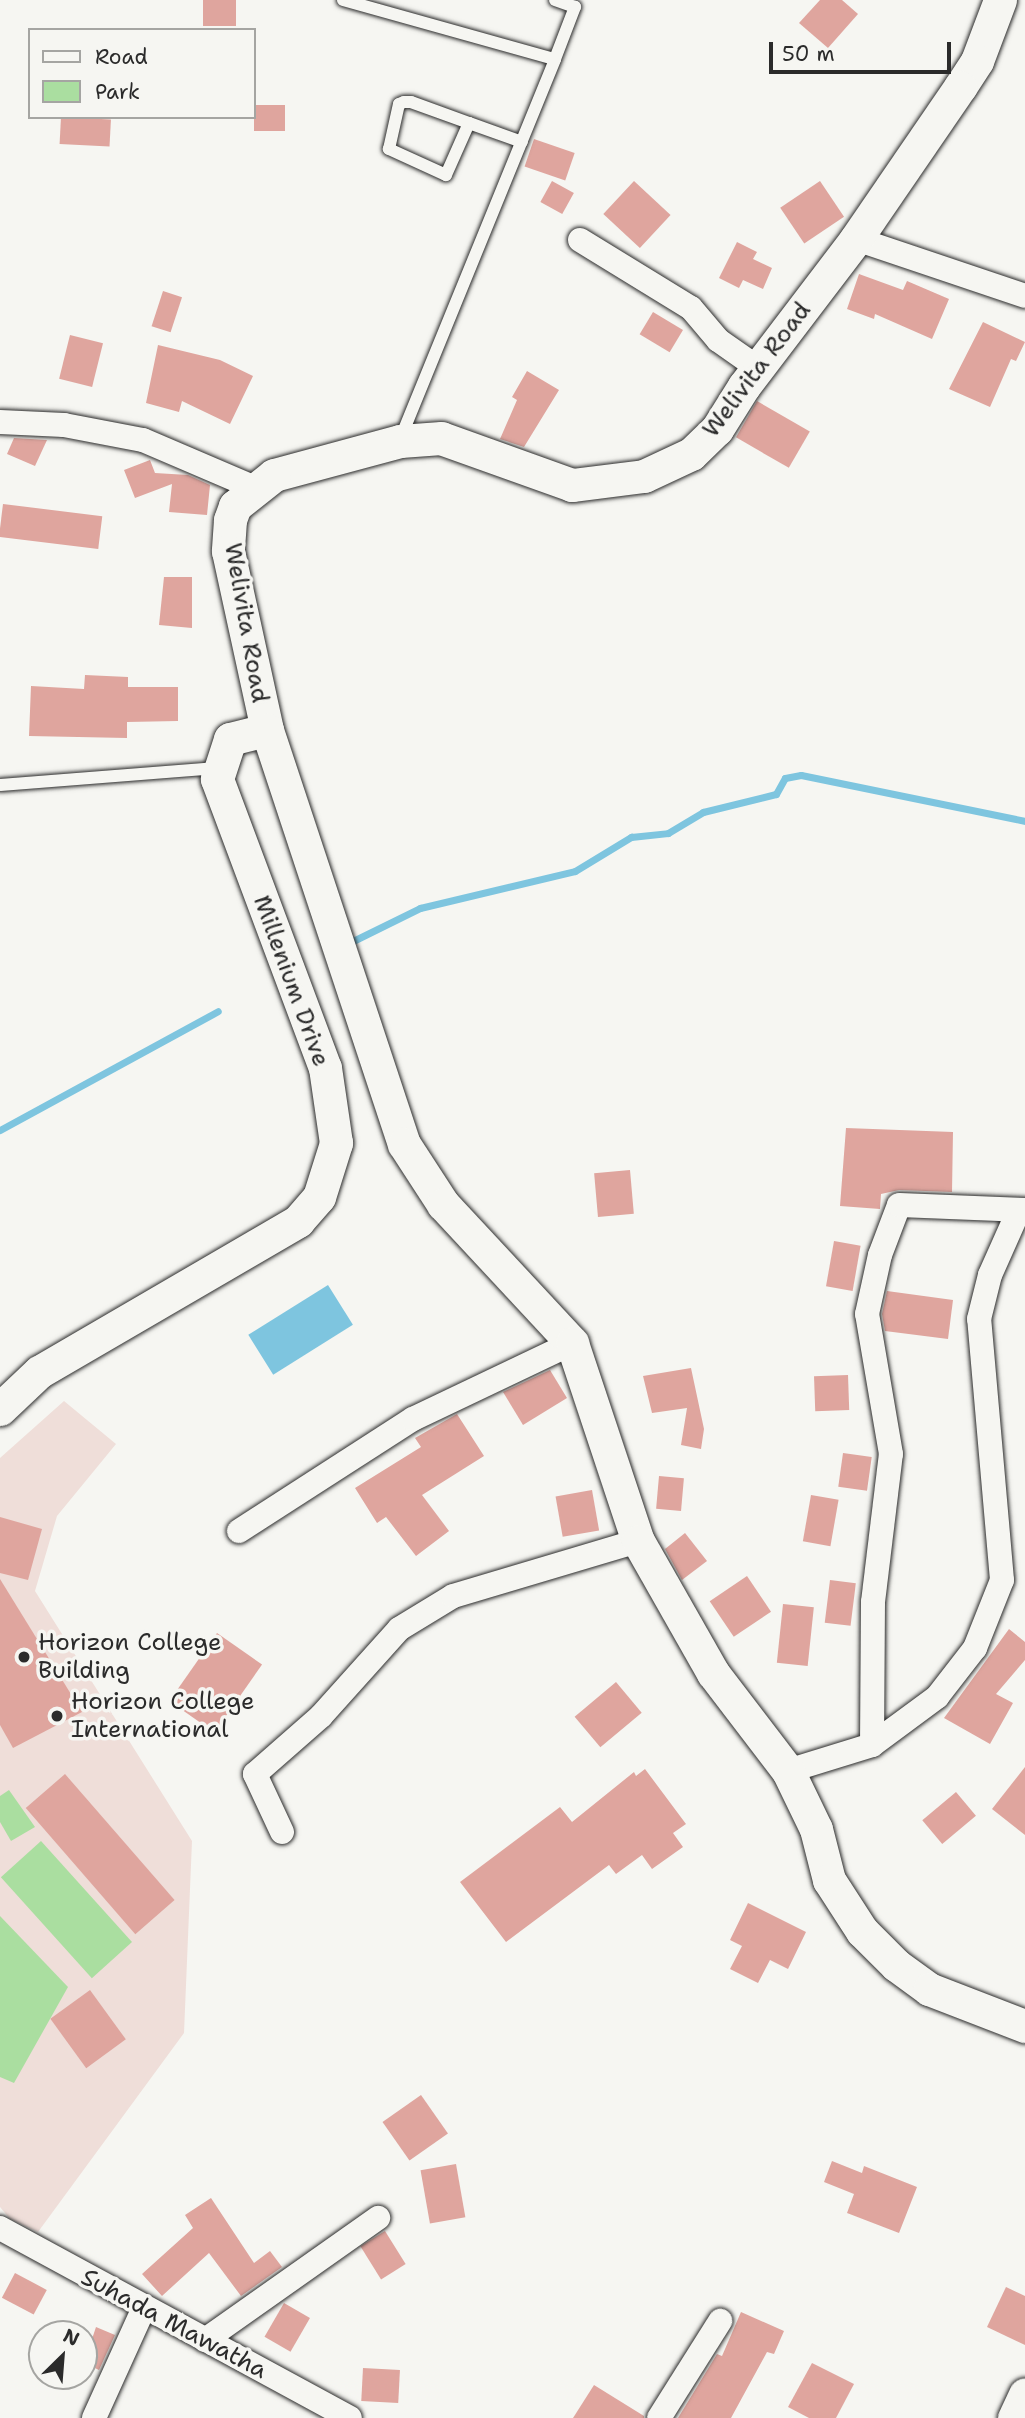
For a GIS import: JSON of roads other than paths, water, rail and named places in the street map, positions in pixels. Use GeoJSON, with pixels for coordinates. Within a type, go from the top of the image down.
{"type":"FeatureCollection","features":[{"type":"Feature","properties":{"kind":"street","name":"Welivita Road"},"geometry":{"type":"LineString","coordinates":[[572,1343],[443,1204],[404,1144],[267,730],[228,551],[229,520],[235,506],[274,475],[400,440],[441,438],[540,477],[572,485],[608,484],[644,476],[691,454],[717,429],[758,368],[856,240],[976,61],[1000,0]]}},
{"type":"Feature","properties":{"kind":"street"},"geometry":{"type":"LineString","coordinates":[[580,240],[691,308],[718,340],[758,368]]}},
{"type":"Feature","properties":{"kind":"street"},"geometry":{"type":"LineString","coordinates":[[856,240],[1025,296]]}},
{"type":"Feature","properties":{"kind":"street"},"geometry":{"type":"LineString","coordinates":[[0,422],[64,425],[143,440],[255,488]]}},
{"type":"Feature","properties":{"kind":"street"},"geometry":{"type":"LineString","coordinates":[[217,768],[230,739],[267,730]]}},
{"type":"Feature","properties":{"kind":"street","name":"Millenium Drive"},"geometry":{"type":"LineString","coordinates":[[0,1409],[39,1371],[298,1221],[319,1197],[336,1143],[325,1068],[217,779],[217,768]]}},
{"type":"Feature","properties":{"kind":"street"},"geometry":{"type":"LineString","coordinates":[[788,1770],[872,1745],[937,1696],[975,1648],[1002,1580],[979,1319],[990,1275],[1022,1210],[899,1205],[880,1255],[867,1314],[891,1454],[873,1602],[872,1745]]}},
{"type":"Feature","properties":{"kind":"street"},"geometry":{"type":"LineString","coordinates":[[239,1531],[413,1419],[572,1343],[638,1541],[713,1673],[788,1770],[816,1829],[829,1880],[862,1931],[896,1965],[929,1989],[1025,2026]]}},
{"type":"Feature","properties":{"kind":"street"},"geometry":{"type":"LineString","coordinates":[[282,1832],[255,1774],[321,1716],[399,1629],[453,1595],[638,1541]]}},
{"type":"Feature","properties":{"kind":"street"},"geometry":{"type":"LineString","coordinates":[[205,2340],[378,2218]]}},
{"type":"Feature","properties":{"kind":"street","name":"Suhada Mawatha"},"geometry":{"type":"LineString","coordinates":[[1,2232],[350,2418]]}},
{"type":"Feature","properties":{"kind":"street"},"geometry":{"type":"LineString","coordinates":[[94,2418],[144,2308]]}},
{"type":"Feature","properties":{"kind":"street"},"geometry":{"type":"LineString","coordinates":[[659,2418],[720,2321]]}},
{"type":"Feature","properties":{"kind":"street"},"geometry":{"type":"LineString","coordinates":[[1014,2418],[1025,2394]]}},
{"type":"Feature","properties":{"kind":"lane"},"geometry":{"type":"LineString","coordinates":[[343,0],[555,59]]}},
{"type":"Feature","properties":{"kind":"lane"},"geometry":{"type":"LineString","coordinates":[[400,440],[576,4],[555,0]]}},
{"type":"Feature","properties":{"kind":"lane"},"geometry":{"type":"LineString","coordinates":[[470,123],[446,175],[389,149],[399,104],[404,102],[470,123],[522,142]]}},
{"type":"Feature","properties":{"kind":"lane"},"geometry":{"type":"LineString","coordinates":[[0,785],[217,768]]}},
{"type":"Feature","properties":{"kind":"water"},"geometry":{"type":"Polygon","coordinates":[[[328,1285],[353,1325],[273,1375],[248,1335],[328,1285]]]}},
{"type":"Feature","properties":{"kind":"waterway"},"geometry":{"type":"LineString","coordinates":[[353,941],[420,908],[575,871],[631,837],[668,833],[703,812],[776,794],[785,778],[801,775],[1025,821]]}},
{"type":"Feature","properties":{"kind":"waterway"},"geometry":{"type":"LineString","coordinates":[[0,1130],[218,1011]]}},
{"type":"Feature","properties":{"kind":"place","name":"Horizon College Building"},"geometry":{"type":"Point","coordinates":[24,1657]}},
{"type":"Feature","properties":{"kind":"place","name":"Horizon College International"},"geometry":{"type":"Point","coordinates":[57,1716]}}]}
